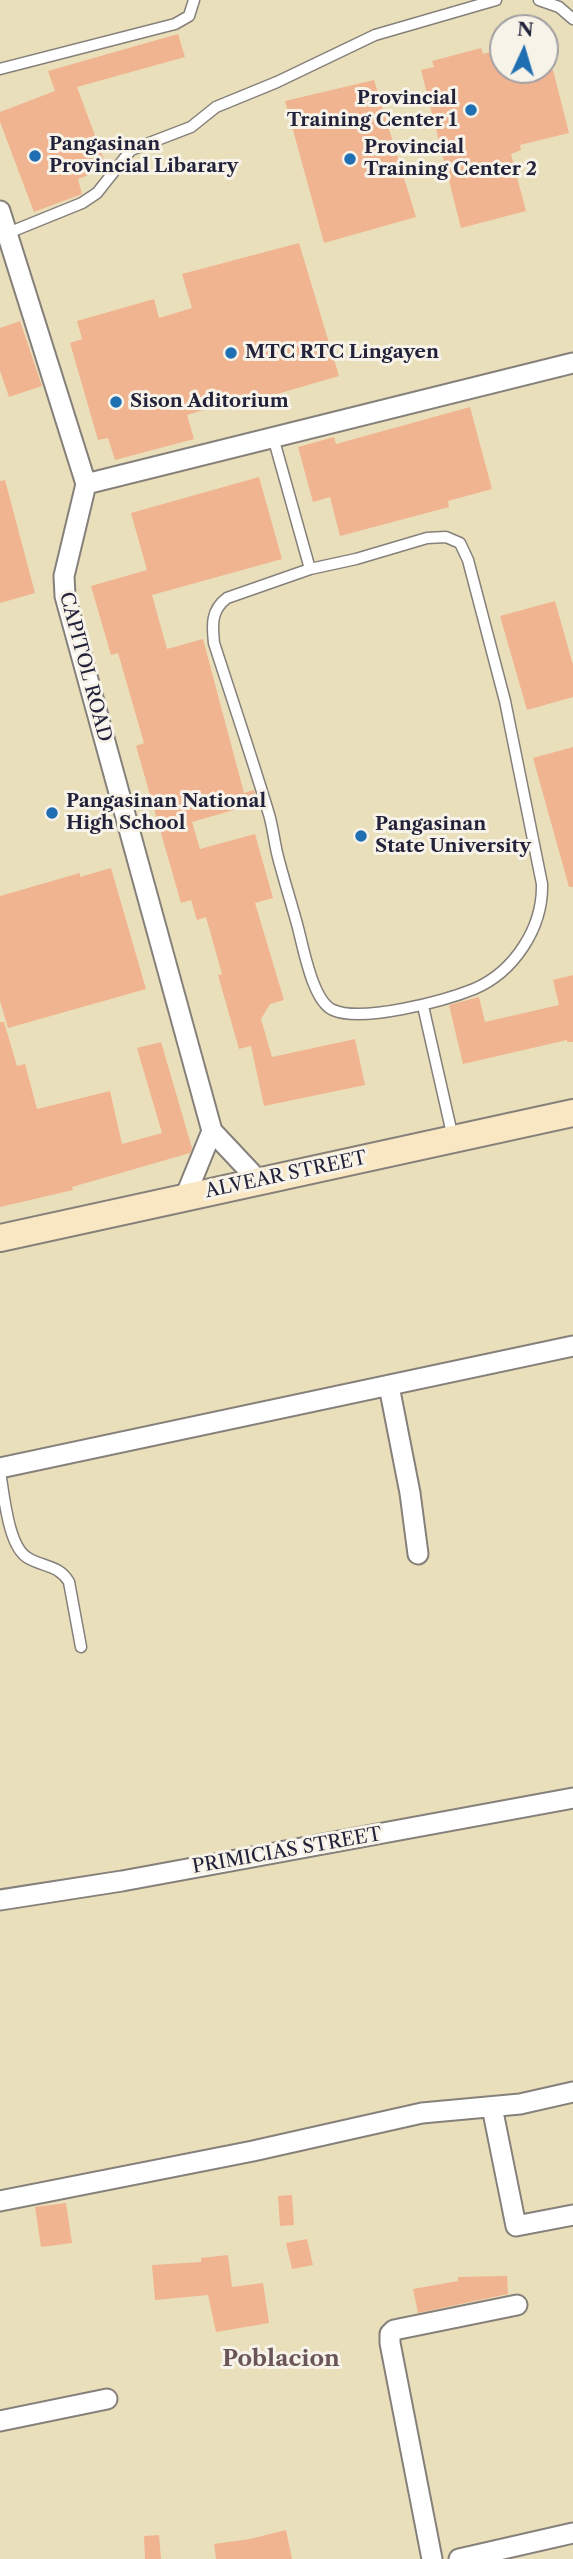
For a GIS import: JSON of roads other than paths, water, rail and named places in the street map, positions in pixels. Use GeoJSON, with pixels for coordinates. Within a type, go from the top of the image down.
{"type":"FeatureCollection","features":[{"type":"Feature","properties":{"kind":"street"},"geometry":{"type":"LineString","coordinates":[[3,222],[86,484],[573,362]]}},
{"type":"Feature","properties":{"kind":"street","name":"CAPITOL ROAD"},"geometry":{"type":"LineString","coordinates":[[86,484],[63,589],[212,1132],[259,1181]]}},
{"type":"Feature","properties":{"kind":"street","name":"ALVEAR STREET"},"geometry":{"type":"LineString","coordinates":[[0,1238],[573,1113]]}},
{"type":"Feature","properties":{"kind":"street"},"geometry":{"type":"LineString","coordinates":[[185,1197],[212,1132]]}},
{"type":"Feature","properties":{"kind":"street"},"geometry":{"type":"LineString","coordinates":[[0,1470],[573,1346]]}},
{"type":"Feature","properties":{"kind":"street"},"geometry":{"type":"LineString","coordinates":[[389,1386],[410,1493],[418,1554]]}},
{"type":"Feature","properties":{"kind":"street","name":"PRIMICIAS STREET"},"geometry":{"type":"LineString","coordinates":[[0,1900],[122,1881],[573,1798]]}},
{"type":"Feature","properties":{"kind":"street"},"geometry":{"type":"LineString","coordinates":[[0,2201],[253,2151],[422,2113],[492,2108],[573,2092]]}},
{"type":"Feature","properties":{"kind":"street"},"geometry":{"type":"LineString","coordinates":[[492,2108],[516,2226],[573,2215]]}},
{"type":"Feature","properties":{"kind":"street"},"geometry":{"type":"LineString","coordinates":[[432,2559],[390,2334],[394,2330],[517,2305]]}},
{"type":"Feature","properties":{"kind":"street"},"geometry":{"type":"LineString","coordinates":[[0,2421],[107,2399]]}},
{"type":"Feature","properties":{"kind":"street"},"geometry":{"type":"LineString","coordinates":[[459,2559],[573,2533]]}},
{"type":"Feature","properties":{"kind":"lane"},"geometry":{"type":"LineString","coordinates":[[0,69],[175,24],[189,16],[194,0]]}},
{"type":"Feature","properties":{"kind":"lane"},"geometry":{"type":"LineString","coordinates":[[3,222],[82,203],[97,192],[131,150],[191,127],[216,107],[277,82],[375,34],[496,0]]}},
{"type":"Feature","properties":{"kind":"lane"},"geometry":{"type":"LineString","coordinates":[[539,0],[559,7],[573,19]]}},
{"type":"Feature","properties":{"kind":"lane"},"geometry":{"type":"LineString","coordinates":[[273,437],[310,569]]}},
{"type":"Feature","properties":{"kind":"lane"},"geometry":{"type":"LineString","coordinates":[[446,537],[460,543],[468,561],[482,613],[510,726],[542,884],[543,901],[536,925],[512,964],[476,988],[423,1006],[351,1014],[332,1010],[320,998],[277,855],[270,814],[214,643],[212,623],[218,605],[227,598],[310,569],[356,559],[426,538],[446,537]]}},
{"type":"Feature","properties":{"kind":"lane"},"geometry":{"type":"LineString","coordinates":[[423,1006],[453,1139]]}},
{"type":"Feature","properties":{"kind":"lane"},"geometry":{"type":"LineString","coordinates":[[0,1470],[14,1541],[27,1558],[64,1574],[69,1582],[81,1647]]}},
{"type":"Feature","properties":{"kind":"place","name":"Provincial Training Center 1"},"geometry":{"type":"Point","coordinates":[471,110]}},
{"type":"Feature","properties":{"kind":"place","name":"Pangasinan Provincial Libarary"},"geometry":{"type":"Point","coordinates":[35,156]}},
{"type":"Feature","properties":{"kind":"place","name":"Provincial Training Center 2"},"geometry":{"type":"Point","coordinates":[350,159]}},
{"type":"Feature","properties":{"kind":"place","name":"MTC RTC Lingayen"},"geometry":{"type":"Point","coordinates":[231,353]}},
{"type":"Feature","properties":{"kind":"place","name":"Sison Aditorium"},"geometry":{"type":"Point","coordinates":[116,402]}},
{"type":"Feature","properties":{"kind":"place","name":"Pangasinan National High School"},"geometry":{"type":"Point","coordinates":[52,813]}},
{"type":"Feature","properties":{"kind":"place","name":"Pangasinan State University"},"geometry":{"type":"Point","coordinates":[361,836]}},
{"type":"Feature","properties":{"kind":"district","name":"Poblacion"},"geometry":{"type":"Point","coordinates":[281,2359]}}]}
